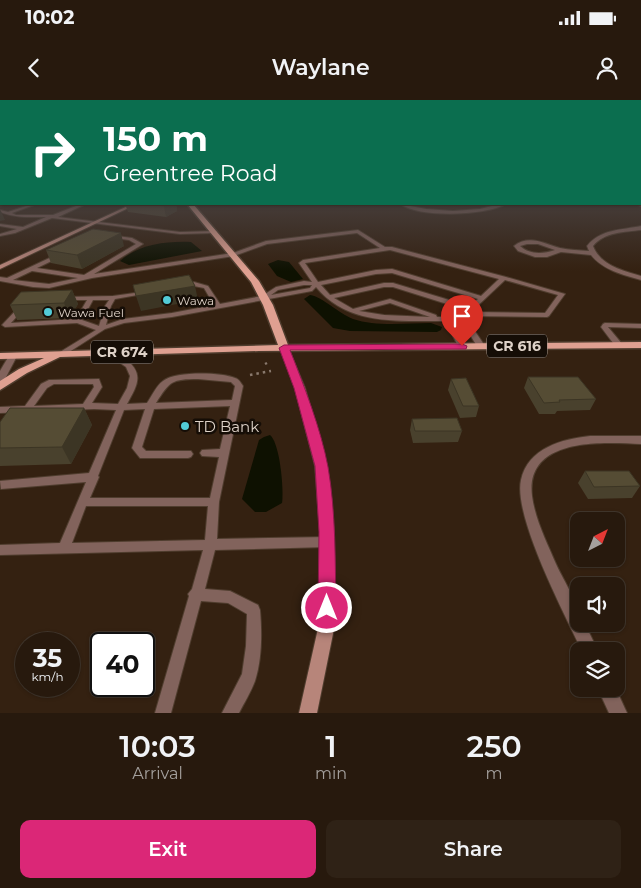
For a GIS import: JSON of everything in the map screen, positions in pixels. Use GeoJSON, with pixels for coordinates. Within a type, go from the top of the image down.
{"type":"FeatureCollection","features":[{"type":"Feature","properties":{"kind":"main road"},"geometry":{"type":"LineString","coordinates":[[201,214],[255,281],[284,348]]}},
{"type":"Feature","properties":{"kind":"main road","name":"CR 616"},"geometry":{"type":"LineString","coordinates":[[284,348],[641,345]]}},
{"type":"Feature","properties":{"kind":"main road","name":"CR 674"},"geometry":{"type":"LineString","coordinates":[[0,356],[284,348]]}},
{"type":"Feature","properties":{"kind":"main road"},"geometry":{"type":"LineString","coordinates":[[0,386],[23,371],[63,354]]}},
{"type":"Feature","properties":{"kind":"street"},"geometry":{"type":"LineString","coordinates":[[0,266],[114,214]]}},
{"type":"Feature","properties":{"kind":"street"},"geometry":{"type":"LineString","coordinates":[[591,253],[591,244],[601,236],[641,228]]}},
{"type":"Feature","properties":{"kind":"street"},"geometry":{"type":"LineString","coordinates":[[560,250],[547,255],[535,255],[520,250],[517,246],[522,243],[533,242],[560,250],[591,253],[602,262],[641,278]]}},
{"type":"Feature","properties":{"kind":"street"},"geometry":{"type":"LineString","coordinates":[[284,348],[300,388],[321,466],[327,542],[327,624],[308,713]]}},
{"type":"Feature","properties":{"kind":"street"},"geometry":{"type":"LineString","coordinates":[[0,379],[13,356]]}},
{"type":"Feature","properties":{"kind":"street"},"geometry":{"type":"LineString","coordinates":[[586,642],[534,529],[527,502],[526,482],[540,456],[561,445],[641,440]]}},
{"type":"Feature","properties":{"kind":"street"},"geometry":{"type":"LineString","coordinates":[[611,697],[618,713]]}},
{"type":"Feature","properties":{"kind":"lane"},"geometry":{"type":"LineString","coordinates":[[6,214],[33,217],[53,216],[55,218],[180,233],[215,232]]}},
{"type":"Feature","properties":{"kind":"lane"},"geometry":{"type":"LineString","coordinates":[[0,235],[59,214]]}},
{"type":"Feature","properties":{"kind":"lane"},"geometry":{"type":"LineString","coordinates":[[0,225],[23,228]]}},
{"type":"Feature","properties":{"kind":"lane"},"geometry":{"type":"LineString","coordinates":[[2,281],[49,286],[85,277],[234,254],[266,242],[358,231],[383,248]]}},
{"type":"Feature","properties":{"kind":"lane"},"geometry":{"type":"LineString","coordinates":[[31,268],[85,277],[140,244],[130,239],[101,235]]}},
{"type":"Feature","properties":{"kind":"lane"},"geometry":{"type":"LineString","coordinates":[[330,297],[384,285],[393,285],[468,312],[547,314],[562,294],[390,248],[302,263],[316,284],[330,297],[344,308],[388,317],[458,319],[466,322],[481,346]]}},
{"type":"Feature","properties":{"kind":"lane"},"geometry":{"type":"LineString","coordinates":[[2,281],[66,252]]}},
{"type":"Feature","properties":{"kind":"lane"},"geometry":{"type":"LineString","coordinates":[[63,354],[101,329],[123,321],[263,297],[281,296],[312,289],[316,284],[376,272],[392,270],[483,298]]}},
{"type":"Feature","properties":{"kind":"lane"},"geometry":{"type":"LineString","coordinates":[[462,346],[450,324],[468,312],[504,278]]}},
{"type":"Feature","properties":{"kind":"lane"},"geometry":{"type":"LineString","coordinates":[[176,287],[194,284],[206,287],[218,306]]}},
{"type":"Feature","properties":{"kind":"lane"},"geometry":{"type":"LineString","coordinates":[[55,300],[114,298],[158,290]]}},
{"type":"Feature","properties":{"kind":"lane"},"geometry":{"type":"LineString","coordinates":[[78,321],[91,298]]}},
{"type":"Feature","properties":{"kind":"lane"},"geometry":{"type":"LineString","coordinates":[[101,329],[108,306],[114,298]]}},
{"type":"Feature","properties":{"kind":"lane"},"geometry":{"type":"LineString","coordinates":[[353,311],[390,301],[443,319]]}},
{"type":"Feature","properties":{"kind":"lane"},"geometry":{"type":"LineString","coordinates":[[28,302],[5,325],[78,321],[101,329]]}},
{"type":"Feature","properties":{"kind":"lane"},"geometry":{"type":"LineString","coordinates":[[619,345],[604,327],[605,325],[641,326]]}},
{"type":"Feature","properties":{"kind":"lane"},"geometry":{"type":"LineString","coordinates":[[64,548],[94,478],[121,406],[135,377],[134,370],[130,364],[112,353]]}},
{"type":"Feature","properties":{"kind":"lane"},"geometry":{"type":"LineString","coordinates":[[163,713],[195,594],[211,543],[214,502],[238,386],[234,380],[217,377],[176,378],[166,382],[150,406],[137,448],[143,455],[188,454]]}},
{"type":"Feature","properties":{"kind":"lane"},"geometry":{"type":"LineString","coordinates":[[27,409],[44,386],[52,382],[96,381],[98,387],[86,406]]}},
{"type":"Feature","properties":{"kind":"lane"},"geometry":{"type":"LineString","coordinates":[[0,410],[235,403]]}},
{"type":"Feature","properties":{"kind":"lane"},"geometry":{"type":"LineString","coordinates":[[205,453],[225,453]]}},
{"type":"Feature","properties":{"kind":"lane"},"geometry":{"type":"LineString","coordinates":[[0,486],[94,478]]}},
{"type":"Feature","properties":{"kind":"lane"},"geometry":{"type":"LineString","coordinates":[[83,502],[214,502]]}},
{"type":"Feature","properties":{"kind":"lane"},"geometry":{"type":"LineString","coordinates":[[0,550],[211,543],[327,542]]}},
{"type":"Feature","properties":{"kind":"lane"},"geometry":{"type":"LineString","coordinates":[[195,594],[230,597],[253,610],[254,620],[247,681],[230,713]]}},
{"type":"Feature","properties":{"kind":"path"},"geometry":{"type":"LineString","coordinates":[[250,374],[270,372]]}},
{"type":"Feature","properties":{"kind":"shaded area"},"geometry":{"type":"Polygon","coordinates":[[[172,242],[191,242],[202,251],[129,265],[120,261],[144,247],[172,242]]]}},
{"type":"Feature","properties":{"kind":"shaded area"},"geometry":{"type":"Polygon","coordinates":[[[278,260],[289,262],[303,279],[291,282],[277,276],[268,264],[278,260]]]}},
{"type":"Feature","properties":{"kind":"shaded area"},"geometry":{"type":"Polygon","coordinates":[[[310,295],[315,296],[353,319],[381,324],[431,323],[442,327],[437,332],[350,331],[333,328],[304,299],[310,295]]]}},
{"type":"Feature","properties":{"kind":"shaded area"},"geometry":{"type":"Polygon","coordinates":[[[270,435],[279,457],[282,478],[282,503],[266,512],[255,512],[242,499],[259,440],[270,435]]]}},
{"type":"Feature","properties":{"kind":"building"},"geometry":{"type":"Polygon","coordinates":[[[93,229],[121,233],[77,255],[46,250],[93,229]]]}},
{"type":"Feature","properties":{"kind":"building"},"geometry":{"type":"Polygon","coordinates":[[[189,275],[195,286],[136,296],[133,285],[189,275]]]}},
{"type":"Feature","properties":{"kind":"building"},"geometry":{"type":"Polygon","coordinates":[[[72,290],[64,303],[10,305],[21,292],[72,290]]]}},
{"type":"Feature","properties":{"kind":"building"},"geometry":{"type":"Polygon","coordinates":[[[528,377],[578,377],[596,399],[559,400],[560,402],[544,403],[528,377]]]}},
{"type":"Feature","properties":{"kind":"building"},"geometry":{"type":"Polygon","coordinates":[[[466,378],[479,406],[463,406],[451,379],[466,378]]]}},
{"type":"Feature","properties":{"kind":"building"},"geometry":{"type":"Polygon","coordinates":[[[10,408],[84,408],[62,447],[0,448],[0,422],[10,408]]]}},
{"type":"Feature","properties":{"kind":"building"},"geometry":{"type":"Polygon","coordinates":[[[457,418],[462,431],[415,431],[412,419],[457,418]]]}},
{"type":"Feature","properties":{"kind":"building"},"geometry":{"type":"Polygon","coordinates":[[[585,471],[629,471],[640,486],[594,487],[585,471]]]}},
{"type":"Feature","properties":{"kind":"place","name":"Wawa"},"geometry":{"type":"Point","coordinates":[167,300]}},
{"type":"Feature","properties":{"kind":"place","name":"Wawa Fuel"},"geometry":{"type":"Point","coordinates":[48,312]}},
{"type":"Feature","properties":{"kind":"place","name":"TD Bank"},"geometry":{"type":"Point","coordinates":[185,426]}},
{"type":"Feature","properties":{"kind":"route"},"geometry":{"type":"LineString","coordinates":[[327,608],[327,532],[321,466],[300,388],[284,348],[462,346]]}}]}
